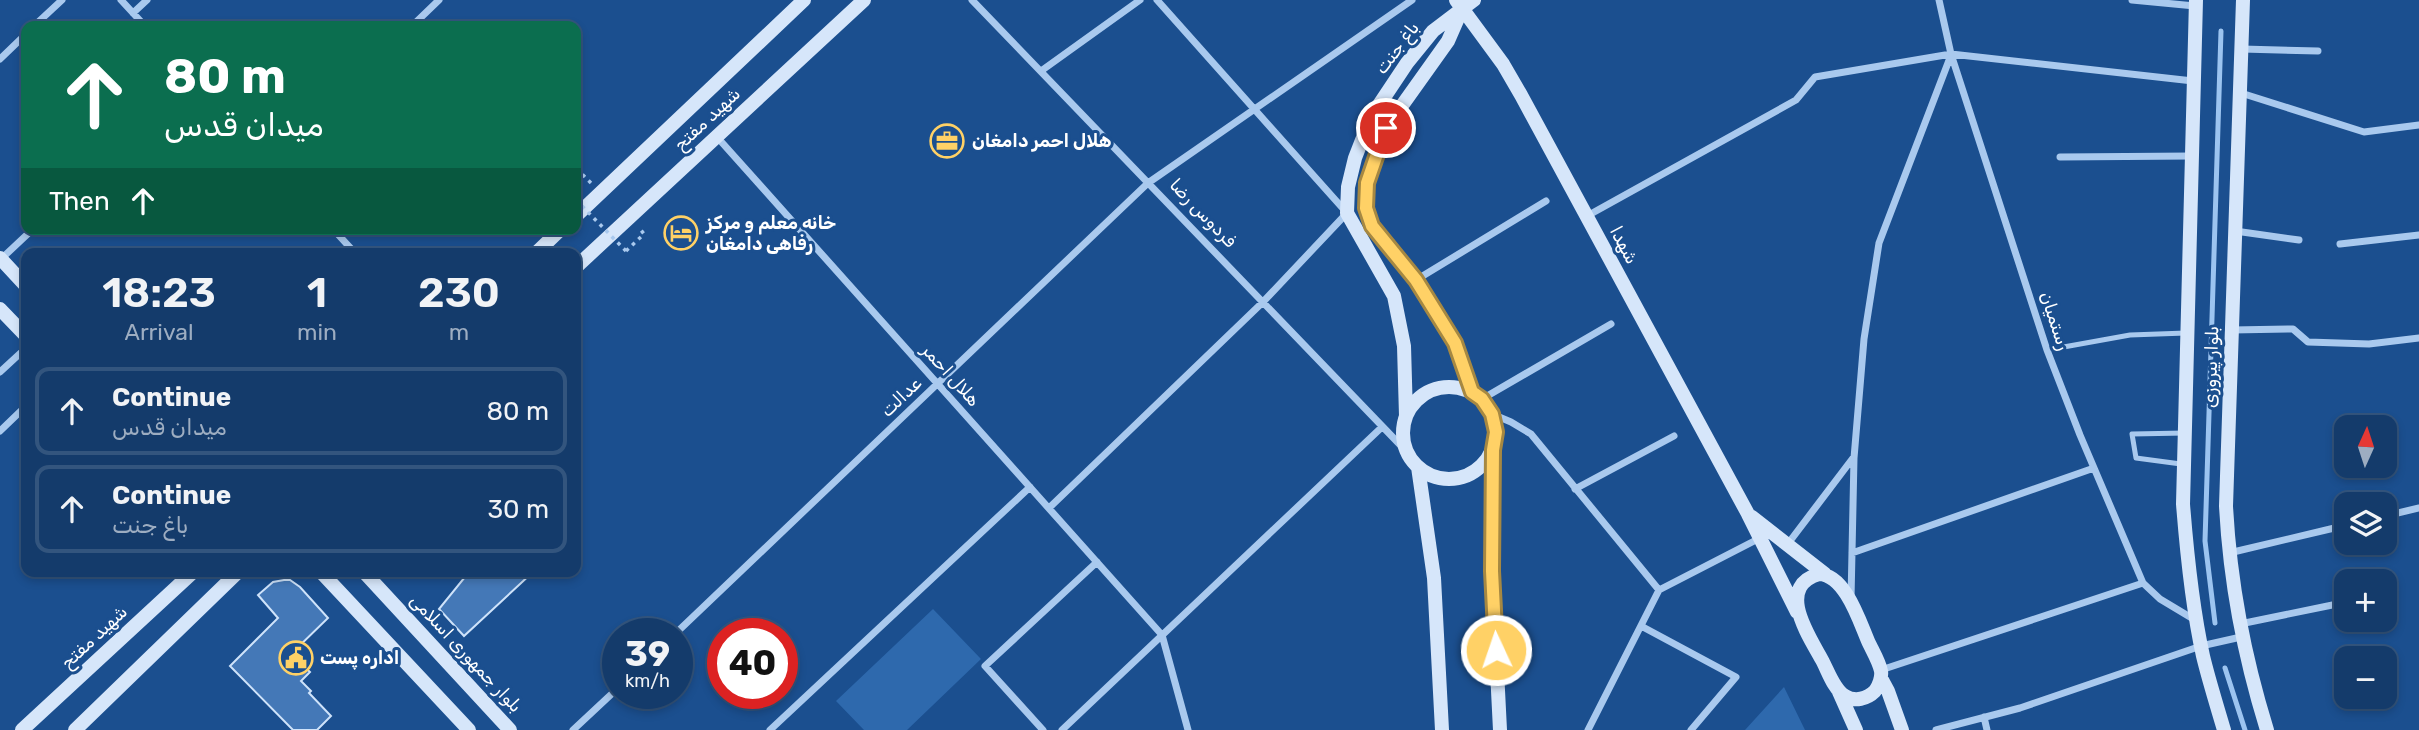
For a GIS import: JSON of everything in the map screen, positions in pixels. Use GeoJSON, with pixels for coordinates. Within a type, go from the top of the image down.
{"type":"FeatureCollection","features":[{"type":"Feature","properties":{"kind":"street"},"geometry":{"type":"LineString","coordinates":[[39,21],[62,0]]}},
{"type":"Feature","properties":{"kind":"street"},"geometry":{"type":"LineString","coordinates":[[121,0],[140,21]]}},
{"type":"Feature","properties":{"kind":"street"},"geometry":{"type":"LineString","coordinates":[[133,13],[147,0]]}},
{"type":"Feature","properties":{"kind":"street"},"geometry":{"type":"LineString","coordinates":[[417,21],[439,0]]}},
{"type":"Feature","properties":{"kind":"street","name":"شهید مفتح"},"geometry":{"type":"LineString","coordinates":[[581,211],[804,0]]}},
{"type":"Feature","properties":{"kind":"street","name":"شهید مفتح"},"geometry":{"type":"LineString","coordinates":[[581,262],[864,0]]}},
{"type":"Feature","properties":{"kind":"street","name":"فردوس رضا"},"geometry":{"type":"LineString","coordinates":[[972,0],[1407,452]]}},
{"type":"Feature","properties":{"kind":"street"},"geometry":{"type":"LineString","coordinates":[[1041,71],[1140,0]]}},
{"type":"Feature","properties":{"kind":"street"},"geometry":{"type":"LineString","coordinates":[[1157,0],[1347,213],[1394,296],[1404,346],[1406,416],[1403,434],[1407,452],[1418,467],[1433,477],[1451,480],[1469,475],[1483,465],[1493,450]]}},
{"type":"Feature","properties":{"kind":"street","name":"عدالت"},"geometry":{"type":"LineString","coordinates":[[692,618],[1148,183],[1412,0]]}},
{"type":"Feature","properties":{"kind":"street","name":"رستمیان"},"geometry":{"type":"LineString","coordinates":[[1939,0],[1951,54],[2047,350],[2094,468],[2143,583],[2161,599],[2196,621]]}},
{"type":"Feature","properties":{"kind":"street"},"geometry":{"type":"LineString","coordinates":[[2132,0],[2195,3]]}},
{"type":"Feature","properties":{"kind":"street","name":"بلوار پیروزی"},"geometry":{"type":"LineString","coordinates":[[2243,0],[2226,506],[2229,553],[2240,630],[2267,730]]}},
{"type":"Feature","properties":{"kind":"street"},"geometry":{"type":"LineString","coordinates":[[1464,3],[1448,41],[1386,128],[1367,183],[1366,208],[1372,226],[1416,280],[1455,343],[1477,396],[1492,414],[1496,432],[1493,450],[1492,571],[1500,730]]}},
{"type":"Feature","properties":{"kind":"street","name":"باغ جنت"},"geometry":{"type":"LineString","coordinates":[[1347,213],[1348,187],[1355,158],[1371,117],[1407,63],[1433,31],[1464,3]]}},
{"type":"Feature","properties":{"kind":"street","name":"شهدا"},"geometry":{"type":"LineString","coordinates":[[1464,3],[1503,64],[1587,216],[1748,514],[1838,691]]}},
{"type":"Feature","properties":{"kind":"street","name":"بلوار پیروزی"},"geometry":{"type":"LineString","coordinates":[[2195,3],[2183,504],[2187,565],[2196,621],[2224,730]]}},
{"type":"Feature","properties":{"kind":"street"},"geometry":{"type":"LineString","coordinates":[[0,59],[21,39]]}},
{"type":"Feature","properties":{"kind":"street"},"geometry":{"type":"LineString","coordinates":[[2242,49],[2318,51]]}},
{"type":"Feature","properties":{"kind":"street"},"geometry":{"type":"LineString","coordinates":[[1587,216],[1796,100],[1815,77],[1951,54],[2193,81]]}},
{"type":"Feature","properties":{"kind":"street"},"geometry":{"type":"LineString","coordinates":[[1851,602],[1854,458],[1864,339],[1880,243],[1951,54]]}},
{"type":"Feature","properties":{"kind":"street"},"geometry":{"type":"LineString","coordinates":[[2240,93],[2364,132],[2419,125]]}},
{"type":"Feature","properties":{"kind":"street","name":"هلال احمر"},"geometry":{"type":"LineString","coordinates":[[716,136],[1162,635]]}},
{"type":"Feature","properties":{"kind":"street"},"geometry":{"type":"LineString","coordinates":[[2060,157],[2191,156]]}},
{"type":"Feature","properties":{"kind":"street"},"geometry":{"type":"LineString","coordinates":[[1416,280],[1545,201]]}},
{"type":"Feature","properties":{"kind":"street"},"geometry":{"type":"LineString","coordinates":[[1049,508],[1263,302],[1347,213]]}},
{"type":"Feature","properties":{"kind":"street"},"geometry":{"type":"LineString","coordinates":[[2235,231],[2299,240]]}},
{"type":"Feature","properties":{"kind":"street"},"geometry":{"type":"LineString","coordinates":[[21,281],[0,258],[26,235]]}},
{"type":"Feature","properties":{"kind":"street"},"geometry":{"type":"LineString","coordinates":[[339,235],[350,248]]}},
{"type":"Feature","properties":{"kind":"street"},"geometry":{"type":"LineString","coordinates":[[541,248],[555,235]]}},
{"type":"Feature","properties":{"kind":"street"},"geometry":{"type":"LineString","coordinates":[[2340,244],[2419,235]]}},
{"type":"Feature","properties":{"kind":"street"},"geometry":{"type":"LineString","coordinates":[[0,309],[21,331]]}},
{"type":"Feature","properties":{"kind":"street"},"geometry":{"type":"LineString","coordinates":[[1477,396],[1611,324]]}},
{"type":"Feature","properties":{"kind":"street"},"geometry":{"type":"LineString","coordinates":[[2232,330],[2293,329],[2308,342],[2369,344],[2419,338]]}},
{"type":"Feature","properties":{"kind":"street"},"geometry":{"type":"LineString","coordinates":[[0,372],[21,353]]}},
{"type":"Feature","properties":{"kind":"street"},"geometry":{"type":"LineString","coordinates":[[1406,416],[1414,403],[1426,393],[1441,387],[1457,387],[1477,396]]}},
{"type":"Feature","properties":{"kind":"street"},"geometry":{"type":"LineString","coordinates":[[0,431],[21,411]]}},
{"type":"Feature","properties":{"kind":"street"},"geometry":{"type":"LineString","coordinates":[[1492,414],[1531,434],[1659,590]]}},
{"type":"Feature","properties":{"kind":"street"},"geometry":{"type":"LineString","coordinates":[[1062,730],[1382,427]]}},
{"type":"Feature","properties":{"kind":"street"},"geometry":{"type":"LineString","coordinates":[[1575,489],[1674,436]]}},
{"type":"Feature","properties":{"kind":"street"},"geometry":{"type":"LineString","coordinates":[[1787,545],[1854,458]]}},
{"type":"Feature","properties":{"kind":"street"},"geometry":{"type":"LineString","coordinates":[[1418,467],[1434,578],[1442,730]]}},
{"type":"Feature","properties":{"kind":"street"},"geometry":{"type":"LineString","coordinates":[[1852,553],[2094,468]]}},
{"type":"Feature","properties":{"kind":"street"},"geometry":{"type":"LineString","coordinates":[[770,730],[1030,487]]}},
{"type":"Feature","properties":{"kind":"street"},"geometry":{"type":"LineString","coordinates":[[2397,513],[2419,508]]}},
{"type":"Feature","properties":{"kind":"street","name":"شهدا"},"geometry":{"type":"LineString","coordinates":[[1748,514],[1844,590],[1881,674]]}},
{"type":"Feature","properties":{"kind":"street"},"geometry":{"type":"LineString","coordinates":[[2229,553],[2334,528]]}},
{"type":"Feature","properties":{"kind":"street"},"geometry":{"type":"LineString","coordinates":[[1588,730],[1659,590],[1760,538]]}},
{"type":"Feature","properties":{"kind":"street"},"geometry":{"type":"LineString","coordinates":[[1043,730],[985,666],[1097,562]]}},
{"type":"Feature","properties":{"kind":"street"},"geometry":{"type":"LineString","coordinates":[[1797,612],[1803,583],[1814,576],[1825,574]]}},
{"type":"Feature","properties":{"kind":"street","name":"شهید مفتح"},"geometry":{"type":"LineString","coordinates":[[22,730],[184,577]]}},
{"type":"Feature","properties":{"kind":"street"},"geometry":{"type":"LineString","coordinates":[[75,730],[233,577]]}},
{"type":"Feature","properties":{"kind":"street"},"geometry":{"type":"LineString","coordinates":[[326,577],[469,730]]}},
{"type":"Feature","properties":{"kind":"street","name":"بلوار جمهوری اسلامی"},"geometry":{"type":"LineString","coordinates":[[369,577],[510,730]]}},
{"type":"Feature","properties":{"kind":"street"},"geometry":{"type":"LineString","coordinates":[[1838,691],[1852,699],[1860,699],[1874,692],[1881,674],[2143,583]]}},
{"type":"Feature","properties":{"kind":"street"},"geometry":{"type":"LineString","coordinates":[[1936,730],[2020,708],[2240,630],[2334,605]]}},
{"type":"Feature","properties":{"kind":"street"},"geometry":{"type":"LineString","coordinates":[[1641,625],[1736,677],[1691,730]]}},
{"type":"Feature","properties":{"kind":"street"},"geometry":{"type":"LineString","coordinates":[[1162,635],[1188,730]]}},
{"type":"Feature","properties":{"kind":"street"},"geometry":{"type":"LineString","coordinates":[[1881,674],[1902,730]]}},
{"type":"Feature","properties":{"kind":"street"},"geometry":{"type":"LineString","coordinates":[[1838,691],[1856,730]]}},
{"type":"Feature","properties":{"kind":"street"},"geometry":{"type":"LineString","coordinates":[[573,730],[602,703]]}},
{"type":"Feature","properties":{"kind":"street"},"geometry":{"type":"LineString","coordinates":[[1984,717],[1987,730]]}},
{"type":"Feature","properties":{"kind":"lane"},"geometry":{"type":"LineString","coordinates":[[2047,350],[2130,335],[2187,333]]}},
{"type":"Feature","properties":{"kind":"lane"},"geometry":{"type":"LineString","coordinates":[[2184,465],[2137,458],[2132,433],[2185,433]]}},
{"type":"Feature","properties":{"kind":"path"},"geometry":{"type":"LineString","coordinates":[[581,205],[626,251],[644,234]]}},
{"type":"Feature","properties":{"kind":"shaded area"},"geometry":{"type":"Polygon","coordinates":[[[933,609],[981,659],[907,730],[864,730],[836,701],[933,609]]]}},
{"type":"Feature","properties":{"kind":"shaded area"},"geometry":{"type":"Polygon","coordinates":[[[1784,687],[1805,730],[1745,730],[1784,687]]]}},
{"type":"Feature","properties":{"kind":"building"},"geometry":{"type":"Polygon","coordinates":[[[465,577],[528,577],[464,636],[439,609],[465,577]]]}},
{"type":"Feature","properties":{"kind":"building"},"geometry":{"type":"Polygon","coordinates":[[[290,580],[300,587],[328,618],[291,654],[310,672],[301,681],[331,716],[317,730],[293,730],[230,666],[278,618],[258,595],[273,582],[290,580]]]}},
{"type":"Feature","properties":{"kind":"waterway"},"geometry":{"type":"LineString","coordinates":[[2215,623],[2205,541],[2221,31]]}},
{"type":"Feature","properties":{"kind":"waterway"},"geometry":{"type":"LineString","coordinates":[[2225,668],[2245,730]]}},
{"type":"Feature","properties":{"kind":"place","name":"هلال احمر دامغان"},"geometry":{"type":"Point","coordinates":[947,141]}},
{"type":"Feature","properties":{"kind":"place","name":"خانه معلم و مرکز رفاهی دامغان"},"geometry":{"type":"Point","coordinates":[681,233]}},
{"type":"Feature","properties":{"kind":"place","name":"اداره پست"},"geometry":{"type":"Point","coordinates":[296,658]}},
{"type":"Feature","properties":{"kind":"route"},"geometry":{"type":"LineString","coordinates":[[1386,128],[1367,183],[1366,208],[1372,226],[1416,280],[1455,343],[1472,392],[1482,399],[1492,414],[1496,432],[1493,450],[1492,571],[1496,650]]}}]}
